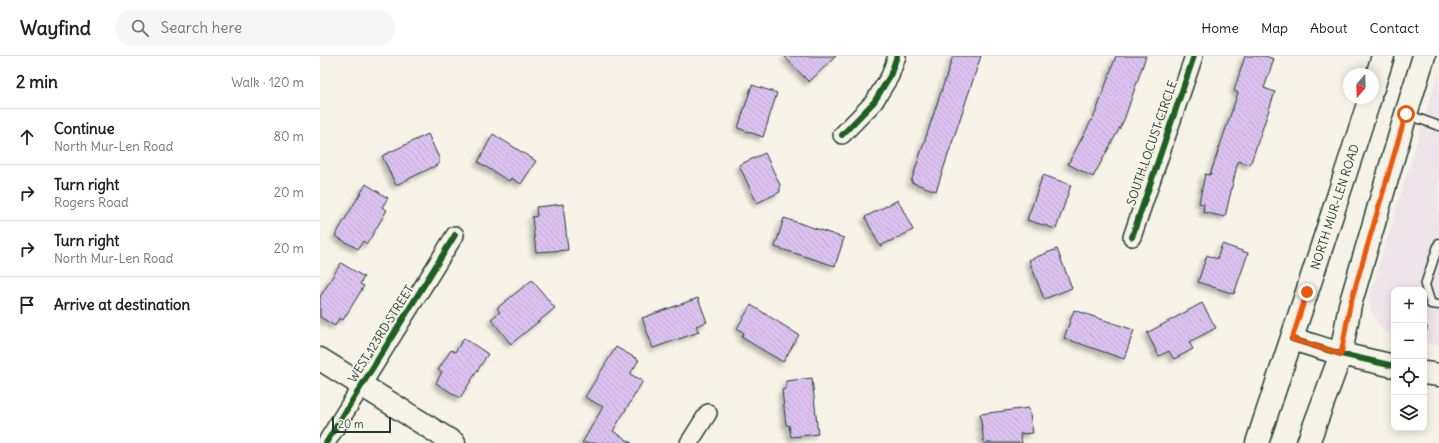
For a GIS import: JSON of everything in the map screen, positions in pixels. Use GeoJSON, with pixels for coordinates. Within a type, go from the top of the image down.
{"type":"FeatureCollection","features":[{"type":"Feature","properties":{"kind":"main road"},"geometry":{"type":"LineString","coordinates":[[1379,69],[1383,56]]}},
{"type":"Feature","properties":{"kind":"main road"},"geometry":{"type":"LineString","coordinates":[[1308,443],[1341,354],[1350,305],[1424,56]]}},
{"type":"Feature","properties":{"kind":"main road","name":"NORTH MUR-LEN ROAD"},"geometry":{"type":"LineString","coordinates":[[1257,443],[1368,104]]}},
{"type":"Feature","properties":{"kind":"main road"},"geometry":{"type":"LineString","coordinates":[[1292,339],[1341,354],[1391,365]]}},
{"type":"Feature","properties":{"kind":"main road","name":"WEST 123RD STREET"},"geometry":{"type":"LineString","coordinates":[[320,359],[454,443]]}},
{"type":"Feature","properties":{"kind":"main road"},"geometry":{"type":"LineString","coordinates":[[1427,373],[1439,375]]}},
{"type":"Feature","properties":{"kind":"street"},"geometry":{"type":"LineString","coordinates":[[842,135],[874,102],[890,76],[897,56]]}},
{"type":"Feature","properties":{"kind":"street","name":"SOUTH LOCUST CIRCLE"},"geometry":{"type":"LineString","coordinates":[[1132,237],[1194,56]]}},
{"type":"Feature","properties":{"kind":"street","name":"WEST 123RD STREET"},"geometry":{"type":"LineString","coordinates":[[326,443],[455,236]]}},
{"type":"Feature","properties":{"kind":"street"},"geometry":{"type":"LineString","coordinates":[[689,443],[708,413]]}},
{"type":"Feature","properties":{"kind":"lane"},"geometry":{"type":"LineString","coordinates":[[1406,114],[1439,126]]}},
{"type":"Feature","properties":{"kind":"lane"},"geometry":{"type":"LineString","coordinates":[[1439,243],[1425,285],[1432,304],[1439,305]]}},
{"type":"Feature","properties":{"kind":"shaded area"},"geometry":{"type":"Polygon","coordinates":[[[1439,70],[1439,345],[1427,343],[1427,287],[1391,287],[1391,335],[1386,334],[1370,310],[1369,298],[1439,70]]]}},
{"type":"Feature","properties":{"kind":"building"},"geometry":{"type":"Polygon","coordinates":[[[784,56],[836,56],[809,82],[784,56]]]}},
{"type":"Feature","properties":{"kind":"building"},"geometry":{"type":"Polygon","coordinates":[[[953,56],[981,56],[936,191],[911,182],[953,56]]]}},
{"type":"Feature","properties":{"kind":"building"},"geometry":{"type":"Polygon","coordinates":[[[1116,56],[1146,56],[1124,120],[1093,177],[1068,164],[1096,112],[1116,56]]]}},
{"type":"Feature","properties":{"kind":"building"},"geometry":{"type":"Polygon","coordinates":[[[1245,56],[1265,56],[1274,59],[1264,88],[1275,92],[1250,165],[1238,161],[1225,217],[1203,212],[1204,204],[1199,203],[1205,174],[1210,175],[1238,93],[1234,91],[1245,56]]]}},
{"type":"Feature","properties":{"kind":"building"},"geometry":{"type":"Polygon","coordinates":[[[752,85],[777,93],[763,137],[738,128],[752,85]]]}},
{"type":"Feature","properties":{"kind":"building"},"geometry":{"type":"Polygon","coordinates":[[[428,134],[439,158],[439,164],[396,185],[382,156],[428,134]]]}},
{"type":"Feature","properties":{"kind":"building"},"geometry":{"type":"Polygon","coordinates":[[[493,134],[536,161],[521,184],[511,178],[509,181],[478,162],[493,134]]]}},
{"type":"Feature","properties":{"kind":"building"},"geometry":{"type":"Polygon","coordinates":[[[765,153],[780,185],[780,192],[757,203],[739,165],[765,153]]]}},
{"type":"Feature","properties":{"kind":"building"},"geometry":{"type":"Polygon","coordinates":[[[1043,175],[1071,185],[1056,229],[1027,220],[1043,175]]]}},
{"type":"Feature","properties":{"kind":"building"},"geometry":{"type":"Polygon","coordinates":[[[366,184],[388,198],[382,207],[387,210],[367,244],[363,241],[358,249],[335,236],[366,184]]]}},
{"type":"Feature","properties":{"kind":"building"},"geometry":{"type":"Polygon","coordinates":[[[898,200],[913,230],[880,246],[865,217],[898,200]]]}},
{"type":"Feature","properties":{"kind":"building"},"geometry":{"type":"Polygon","coordinates":[[[563,204],[568,250],[536,252],[532,217],[537,216],[536,207],[563,204]]]}},
{"type":"Feature","properties":{"kind":"building"},"geometry":{"type":"Polygon","coordinates":[[[784,218],[844,238],[835,266],[775,247],[784,218]]]}},
{"type":"Feature","properties":{"kind":"building"},"geometry":{"type":"Polygon","coordinates":[[[1222,244],[1248,253],[1234,294],[1198,282],[1207,255],[1217,259],[1222,244]]]}},
{"type":"Feature","properties":{"kind":"building"},"geometry":{"type":"Polygon","coordinates":[[[1057,249],[1072,288],[1044,299],[1029,260],[1057,249]]]}},
{"type":"Feature","properties":{"kind":"building"},"geometry":{"type":"Polygon","coordinates":[[[341,263],[364,277],[360,284],[364,286],[343,320],[339,318],[335,326],[320,317],[320,297],[341,263]]]}},
{"type":"Feature","properties":{"kind":"building"},"geometry":{"type":"Polygon","coordinates":[[[532,280],[555,308],[511,344],[491,319],[500,312],[497,308],[532,280]]]}},
{"type":"Feature","properties":{"kind":"building"},"geometry":{"type":"Polygon","coordinates":[[[698,298],[707,322],[696,326],[699,332],[653,348],[642,318],[698,298]]]}},
{"type":"Feature","properties":{"kind":"building"},"geometry":{"type":"Polygon","coordinates":[[[1202,303],[1216,328],[1189,342],[1193,349],[1174,359],[1169,351],[1159,356],[1147,333],[1202,303]]]}},
{"type":"Feature","properties":{"kind":"building"},"geometry":{"type":"Polygon","coordinates":[[[751,305],[799,335],[783,362],[741,337],[744,333],[737,328],[751,305]]]}},
{"type":"Feature","properties":{"kind":"building"},"geometry":{"type":"Polygon","coordinates":[[[1074,310],[1134,330],[1124,359],[1064,338],[1074,310]]]}},
{"type":"Feature","properties":{"kind":"building"},"geometry":{"type":"Polygon","coordinates":[[[464,338],[488,354],[460,398],[436,383],[442,372],[438,370],[451,350],[455,352],[464,338]]]}},
{"type":"Feature","properties":{"kind":"building"},"geometry":{"type":"Polygon","coordinates":[[[616,347],[639,360],[630,374],[643,381],[613,431],[632,443],[582,443],[603,407],[585,397],[616,347]]]}},
{"type":"Feature","properties":{"kind":"building"},"geometry":{"type":"Polygon","coordinates":[[[812,378],[818,434],[791,437],[789,425],[786,425],[782,390],[786,389],[786,381],[812,378]]]}},
{"type":"Feature","properties":{"kind":"building"},"geometry":{"type":"Polygon","coordinates":[[[1029,408],[1033,433],[1020,434],[1022,443],[984,443],[980,414],[1029,408]]]}},
{"type":"Feature","properties":{"kind":"cycle path"},"geometry":{"type":"LineString","coordinates":[[842,135],[874,102],[890,76],[897,56]]}},
{"type":"Feature","properties":{"kind":"cycle path"},"geometry":{"type":"LineString","coordinates":[[1132,237],[1194,56]]}},
{"type":"Feature","properties":{"kind":"cycle path"},"geometry":{"type":"LineString","coordinates":[[326,443],[455,235]]}},
{"type":"Feature","properties":{"kind":"cycle path"},"geometry":{"type":"LineString","coordinates":[[1292,339],[1341,354],[1391,365]]}},
{"type":"Feature","properties":{"kind":"route"},"geometry":{"type":"LineString","coordinates":[[1307,292],[1292,339],[1341,354],[1350,305],[1406,114]]}}]}
